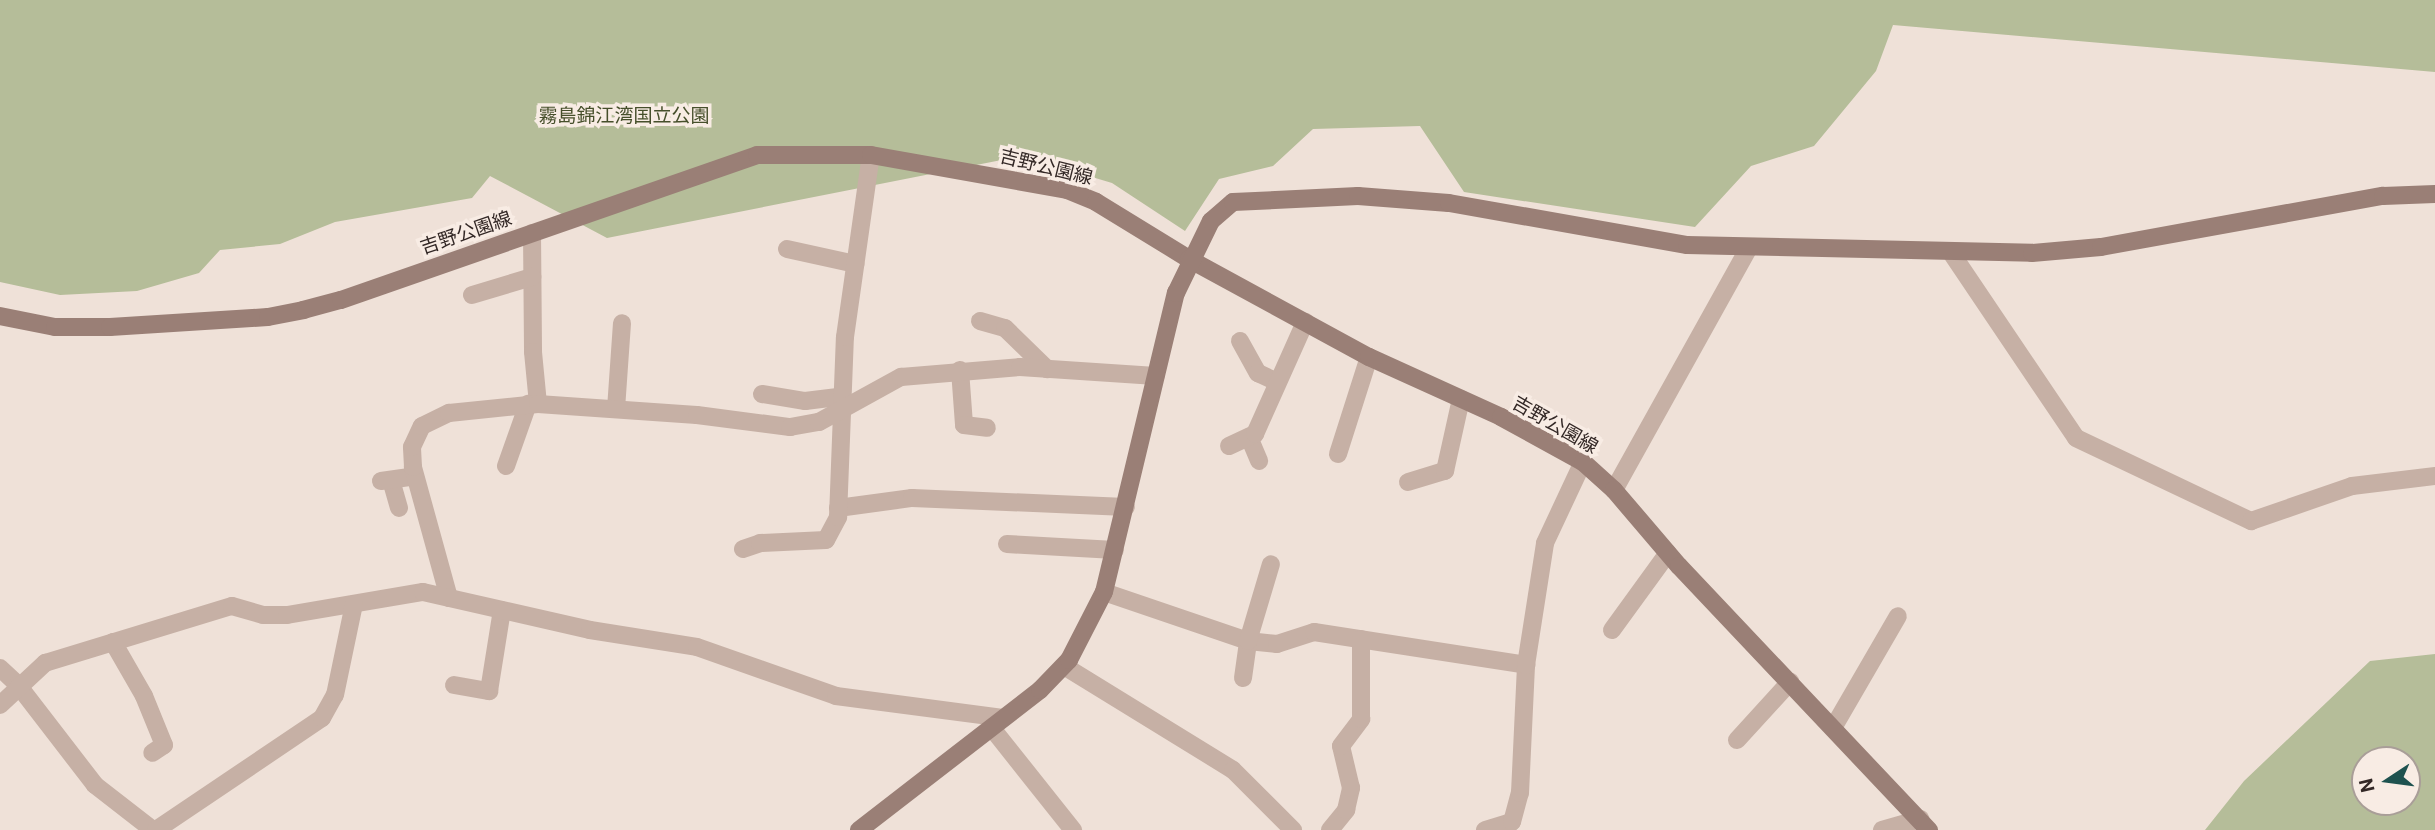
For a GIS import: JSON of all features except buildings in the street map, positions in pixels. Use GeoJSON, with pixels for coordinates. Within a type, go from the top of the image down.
{"type":"FeatureCollection","features":[{"type":"Feature","properties":{"kind":"main road","name":"吉野公園線"},"geometry":{"type":"LineString","coordinates":[[0,316],[65,327],[168,326],[268,317],[341,300],[757,155],[871,155],[1067,190],[1096,202],[1189,259],[1369,357],[1461,399],[1583,462],[1614,490],[1668,552],[1924,825]]}},
{"type":"Feature","properties":{"kind":"main road"},"geometry":{"type":"LineString","coordinates":[[859,830],[997,723],[1064,666],[1104,592],[1156,376],[1189,259],[1211,221],[1233,202],[1318,195],[1449,203],[1636,239],[1749,247],[2032,253],[2101,247],[2382,196],[2435,194]]}},
{"type":"Feature","properties":{"kind":"street"},"geometry":{"type":"LineString","coordinates":[[743,549],[760,543],[826,540],[838,517],[839,404],[871,155]]}},
{"type":"Feature","properties":{"kind":"street"},"geometry":{"type":"LineString","coordinates":[[506,466],[533,404],[532,233]]}},
{"type":"Feature","properties":{"kind":"street"},"geometry":{"type":"LineString","coordinates":[[1614,490],[1749,247]]}},
{"type":"Feature","properties":{"kind":"street"},"geometry":{"type":"LineString","coordinates":[[788,249],[855,264]]}},
{"type":"Feature","properties":{"kind":"street"},"geometry":{"type":"LineString","coordinates":[[1950,251],[2076,438],[2251,521],[2352,486],[2435,476]]}},
{"type":"Feature","properties":{"kind":"street"},"geometry":{"type":"LineString","coordinates":[[472,296],[532,277]]}},
{"type":"Feature","properties":{"kind":"street"},"geometry":{"type":"LineString","coordinates":[[980,321],[1005,328],[1047,369]]}},
{"type":"Feature","properties":{"kind":"street"},"geometry":{"type":"LineString","coordinates":[[616,409],[622,323]]}},
{"type":"Feature","properties":{"kind":"street"},"geometry":{"type":"LineString","coordinates":[[1229,446],[1255,435],[1275,382],[1305,323]]}},
{"type":"Feature","properties":{"kind":"street"},"geometry":{"type":"LineString","coordinates":[[1240,341],[1258,373],[1275,382]]}},
{"type":"Feature","properties":{"kind":"street"},"geometry":{"type":"LineString","coordinates":[[1338,454],[1369,357]]}},
{"type":"Feature","properties":{"kind":"street"},"geometry":{"type":"LineString","coordinates":[[449,598],[415,476],[412,447],[422,426],[449,413],[533,404],[616,409],[790,427],[819,422],[839,404],[901,377],[960,370],[1047,369],[1156,376]]}},
{"type":"Feature","properties":{"kind":"street"},"geometry":{"type":"LineString","coordinates":[[960,370],[964,425],[987,428]]}},
{"type":"Feature","properties":{"kind":"street"},"geometry":{"type":"LineString","coordinates":[[762,394],[839,404]]}},
{"type":"Feature","properties":{"kind":"street"},"geometry":{"type":"LineString","coordinates":[[1408,482],[1445,471],[1461,399]]}},
{"type":"Feature","properties":{"kind":"street"},"geometry":{"type":"LineString","coordinates":[[1249,437],[1259,461]]}},
{"type":"Feature","properties":{"kind":"street"},"geometry":{"type":"LineString","coordinates":[[1485,830],[1512,822],[1520,793],[1526,664],[1545,543],[1583,462]]}},
{"type":"Feature","properties":{"kind":"street"},"geometry":{"type":"LineString","coordinates":[[399,508],[386,480],[415,476]]}},
{"type":"Feature","properties":{"kind":"street"},"geometry":{"type":"LineString","coordinates":[[838,508],[912,498],[1126,507]]}},
{"type":"Feature","properties":{"kind":"street"},"geometry":{"type":"LineString","coordinates":[[1007,544],[1115,550]]}},
{"type":"Feature","properties":{"kind":"street"},"geometry":{"type":"LineString","coordinates":[[1612,630],[1668,552]]}},
{"type":"Feature","properties":{"kind":"street"},"geometry":{"type":"LineString","coordinates":[[1243,678],[1248,642],[1271,564]]}},
{"type":"Feature","properties":{"kind":"street"},"geometry":{"type":"LineString","coordinates":[[0,705],[18,685],[46,663],[232,606],[263,615],[287,615],[423,592],[502,610],[697,647],[836,696],[997,723],[1073,830]]}},
{"type":"Feature","properties":{"kind":"street"},"geometry":{"type":"LineString","coordinates":[[1104,592],[1248,642],[1277,644],[1314,632],[1526,664]]}},
{"type":"Feature","properties":{"kind":"street"},"geometry":{"type":"LineString","coordinates":[[0,668],[18,685],[95,785],[154,830],[322,718],[335,695],[354,604]]}},
{"type":"Feature","properties":{"kind":"street"},"geometry":{"type":"LineString","coordinates":[[454,685],[489,691],[502,610]]}},
{"type":"Feature","properties":{"kind":"street"},"geometry":{"type":"LineString","coordinates":[[1833,728],[1898,616]]}},
{"type":"Feature","properties":{"kind":"street"},"geometry":{"type":"LineString","coordinates":[[1330,830],[1346,810],[1352,788],[1341,746],[1361,719],[1361,639]]}},
{"type":"Feature","properties":{"kind":"street"},"geometry":{"type":"LineString","coordinates":[[113,642],[144,696],[163,745],[152,753]]}},
{"type":"Feature","properties":{"kind":"street"},"geometry":{"type":"LineString","coordinates":[[1064,666],[1233,770],[1293,830]]}},
{"type":"Feature","properties":{"kind":"street"},"geometry":{"type":"LineString","coordinates":[[1737,740],[1790,681]]}},
{"type":"Feature","properties":{"kind":"street"},"geometry":{"type":"LineString","coordinates":[[1882,830],[1924,825]]}},
{"type":"Feature","properties":{"kind":"green space","name":"霧島錦江湾国立公園"},"geometry":{"type":"Polygon","coordinates":[[[0,0],[2435,0],[2435,72],[1893,25],[1876,71],[1814,146],[1751,166],[1695,227],[1464,192],[1420,126],[1313,129],[1273,166],[1219,179],[1185,231],[1112,183],[1022,156],[607,238],[490,176],[472,198],[335,222],[280,244],[220,250],[199,273],[137,291],[60,295],[0,282],[0,0]]]}},
{"type":"Feature","properties":{"kind":"green space"},"geometry":{"type":"Polygon","coordinates":[[[2435,654],[2435,830],[2205,830],[2244,781],[2370,661],[2435,654]]]}}]}
